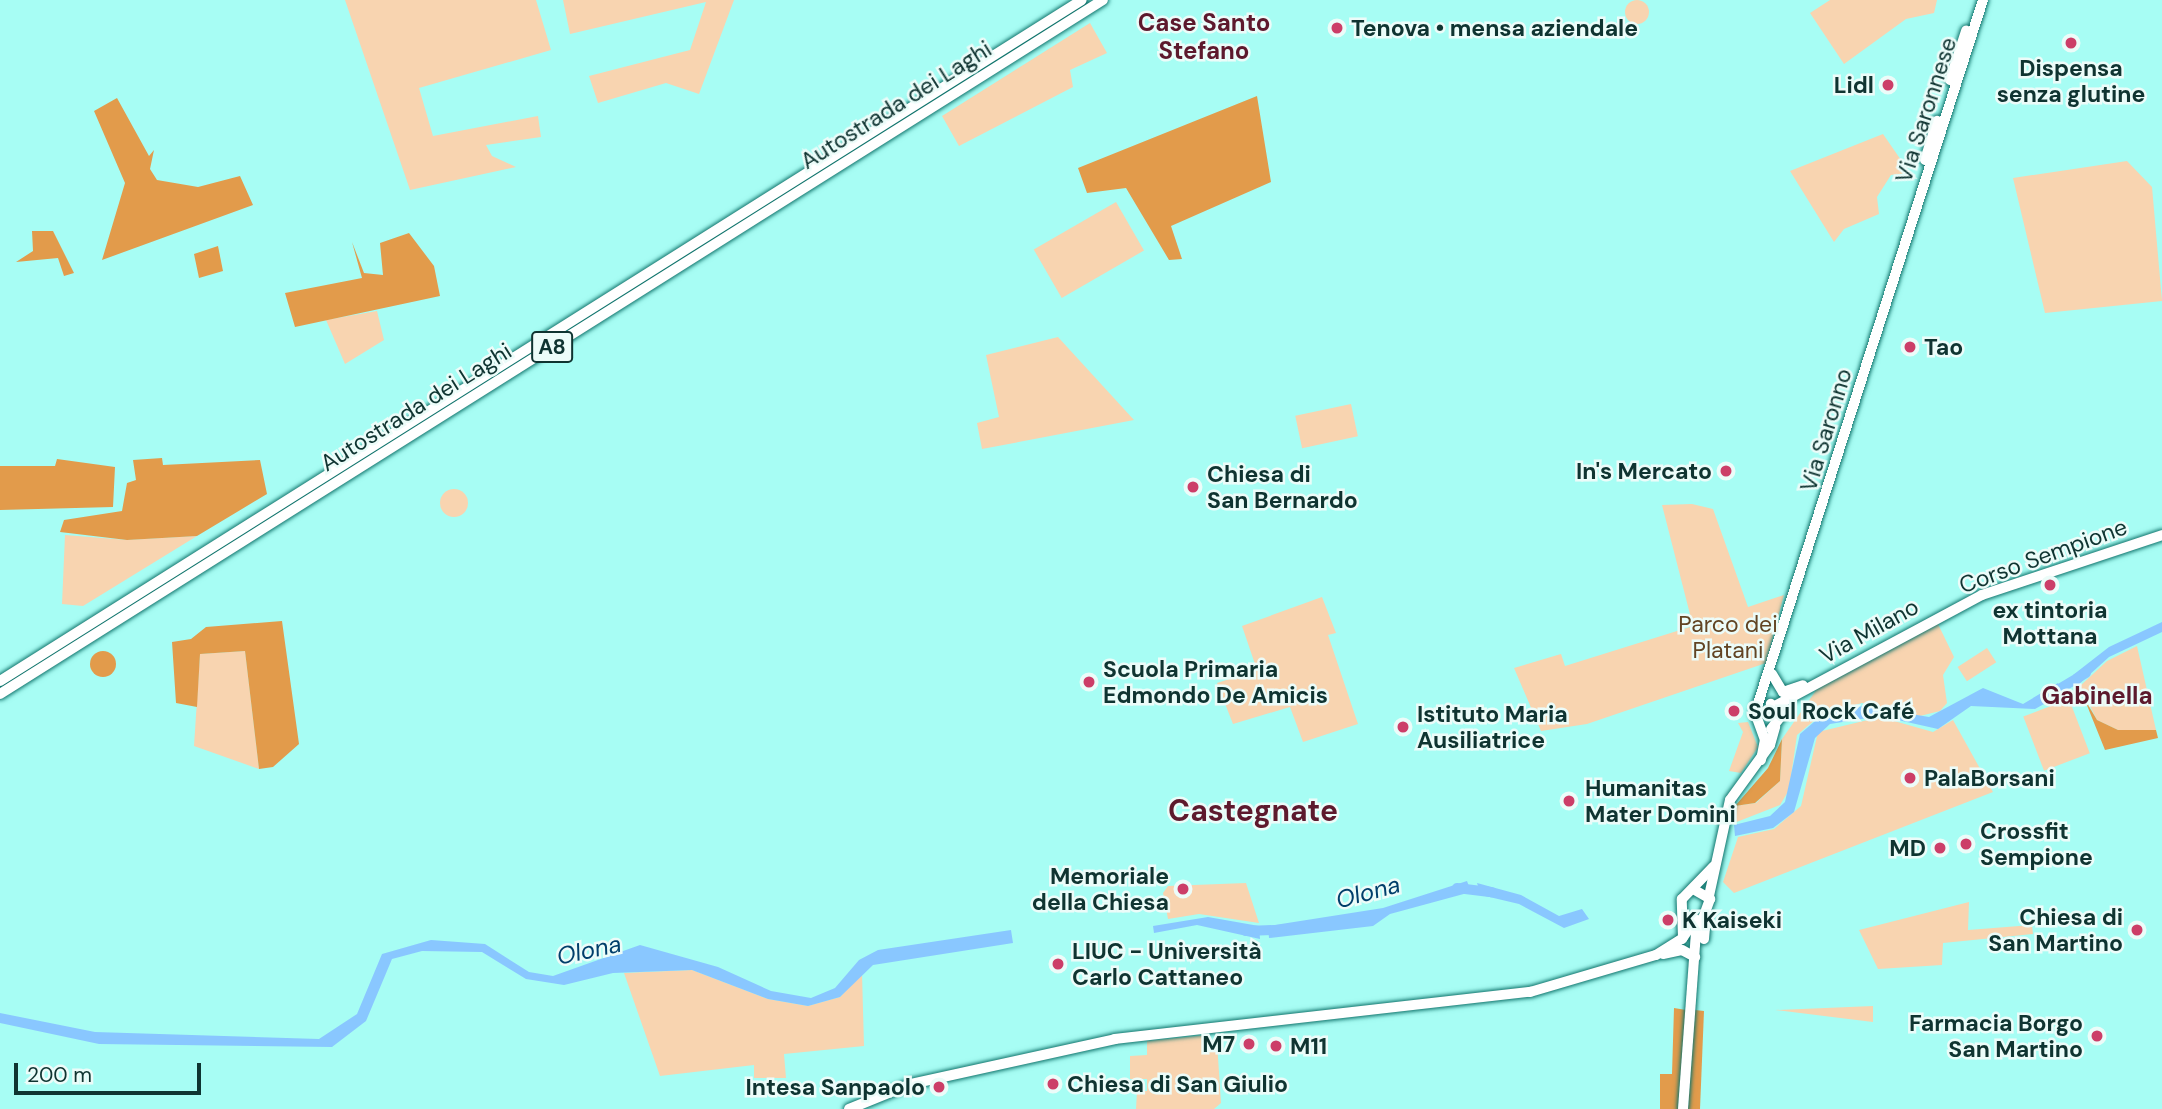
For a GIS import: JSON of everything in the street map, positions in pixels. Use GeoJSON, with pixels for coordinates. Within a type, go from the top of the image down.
{"type":"FeatureCollection","features":[{"type":"Feature","properties":{"kind":"highway","name":"Autostrada dei Laghi"},"geometry":{"type":"LineString","coordinates":[[0,681],[1083,0]]}},
{"type":"Feature","properties":{"kind":"highway","name":"Autostrada dei Laghi"},"geometry":{"type":"LineString","coordinates":[[0,694],[1103,0]]}},
{"type":"Feature","properties":{"kind":"main road","name":"Via Saronnese"},"geometry":{"type":"LineString","coordinates":[[1919,199],[1981,0]]}},
{"type":"Feature","properties":{"kind":"main road","name":"Via Saronno"},"geometry":{"type":"LineString","coordinates":[[1757,709],[1772,673],[1919,199]]}},
{"type":"Feature","properties":{"kind":"main road","name":"Corso Sempione"},"geometry":{"type":"LineString","coordinates":[[1938,615],[2021,580],[2162,535]]}},
{"type":"Feature","properties":{"kind":"main road","name":"Via Milano"},"geometry":{"type":"LineString","coordinates":[[1775,705],[1803,692],[1819,680],[1938,615]]}},
{"type":"Feature","properties":{"kind":"main road","name":"Via Saronno"},"geometry":{"type":"LineString","coordinates":[[1772,673],[1778,723]]}},
{"type":"Feature","properties":{"kind":"main road","name":"Via Milano"},"geometry":{"type":"LineString","coordinates":[[1772,673],[1783,692],[1819,680]]}},
{"type":"Feature","properties":{"kind":"main road","name":"Via Milano"},"geometry":{"type":"LineString","coordinates":[[1778,723],[1803,692]]}},
{"type":"Feature","properties":{"kind":"main road"},"geometry":{"type":"LineString","coordinates":[[1761,760],[1757,709],[1775,705]]}},
{"type":"Feature","properties":{"kind":"main road"},"geometry":{"type":"LineString","coordinates":[[1760,727],[1778,723]]}},
{"type":"Feature","properties":{"kind":"main road"},"geometry":{"type":"LineString","coordinates":[[1656,955],[1682,939],[1699,918],[1709,896],[1730,800],[1761,760],[1778,723]]}},
{"type":"Feature","properties":{"kind":"main road"},"geometry":{"type":"LineString","coordinates":[[1682,939],[1682,899],[1718,860]]}},
{"type":"Feature","properties":{"kind":"main road"},"geometry":{"type":"LineString","coordinates":[[1693,890],[1709,896]]}},
{"type":"Feature","properties":{"kind":"main road"},"geometry":{"type":"LineString","coordinates":[[1684,914],[1699,918]]}},
{"type":"Feature","properties":{"kind":"main road"},"geometry":{"type":"LineString","coordinates":[[1684,1109],[1699,918]]}},
{"type":"Feature","properties":{"kind":"main road"},"geometry":{"type":"LineString","coordinates":[[1693,988],[1699,918]]}},
{"type":"Feature","properties":{"kind":"main road"},"geometry":{"type":"LineString","coordinates":[[849,1109],[911,1084],[1115,1039],[1530,992],[1656,955],[1682,950],[1695,957]]}},
{"type":"Feature","properties":{"kind":"green space"},"geometry":{"type":"Polygon","coordinates":[[[345,0],[536,0],[551,50],[419,88],[433,136],[538,116],[541,137],[486,145],[492,156],[516,167],[410,190],[345,0]]]}},
{"type":"Feature","properties":{"kind":"green space"},"geometry":{"type":"Polygon","coordinates":[[[563,0],[734,0],[699,94],[666,83],[598,103],[589,76],[690,50],[706,2],[570,34],[563,0]]]}},
{"type":"Feature","properties":{"kind":"green space"},"geometry":{"type":"Polygon","coordinates":[[[1637,0],[1645,4],[1649,12],[1645,20],[1637,24],[1629,20],[1625,12],[1629,4],[1637,0]]]}},
{"type":"Feature","properties":{"kind":"green space"},"geometry":{"type":"Polygon","coordinates":[[[1830,0],[1937,0],[1934,13],[1906,19],[1844,64],[1810,13],[1830,0]]]}},
{"type":"Feature","properties":{"kind":"green space"},"geometry":{"type":"Polygon","coordinates":[[[1090,23],[1107,53],[1070,70],[1073,87],[959,146],[942,116],[1090,23]]]}},
{"type":"Feature","properties":{"kind":"green space"},"geometry":{"type":"Polygon","coordinates":[[[1883,134],[1910,173],[1891,175],[1877,197],[1879,214],[1844,229],[1834,242],[1790,171],[1883,134]]]}},
{"type":"Feature","properties":{"kind":"green space"},"geometry":{"type":"Polygon","coordinates":[[[2127,161],[2152,187],[2162,301],[2045,313],[2013,178],[2127,161]]]}},
{"type":"Feature","properties":{"kind":"green space"},"geometry":{"type":"Polygon","coordinates":[[[1116,202],[1144,250],[1062,298],[1034,250],[1116,202]]]}},
{"type":"Feature","properties":{"kind":"green space"},"geometry":{"type":"Polygon","coordinates":[[[377,311],[384,340],[345,364],[326,320],[377,311]]]}},
{"type":"Feature","properties":{"kind":"green space"},"geometry":{"type":"Polygon","coordinates":[[[1058,337],[1134,420],[982,449],[977,423],[999,417],[986,355],[1058,337]]]}},
{"type":"Feature","properties":{"kind":"green space"},"geometry":{"type":"Polygon","coordinates":[[[1351,404],[1358,436],[1302,448],[1295,416],[1351,404]]]}},
{"type":"Feature","properties":{"kind":"green space"},"geometry":{"type":"Polygon","coordinates":[[[454,489],[464,493],[468,503],[464,513],[454,517],[444,513],[440,503],[444,493],[454,489]]]}},
{"type":"Feature","properties":{"kind":"green space","name":"Parco dei Platani"},"geometry":{"type":"Polygon","coordinates":[[[1692,504],[1713,509],[1748,607],[1784,595],[1766,663],[1587,724],[1541,731],[1514,668],[1561,654],[1565,666],[1693,626],[1662,505],[1692,504]]]}},
{"type":"Feature","properties":{"kind":"green space"},"geometry":{"type":"Polygon","coordinates":[[[65,535],[127,540],[197,536],[83,606],[62,604],[65,535]]]}},
{"type":"Feature","properties":{"kind":"green space"},"geometry":{"type":"Polygon","coordinates":[[[1322,597],[1336,633],[1328,635],[1358,724],[1303,742],[1290,707],[1233,724],[1217,683],[1257,670],[1242,626],[1322,597]]]}},
{"type":"Feature","properties":{"kind":"green space"},"geometry":{"type":"Polygon","coordinates":[[[1937,622],[1954,657],[1943,675],[1947,703],[1940,711],[1920,716],[1862,703],[1822,714],[1797,735],[1789,790],[1780,805],[1734,823],[1735,806],[1756,803],[1780,781],[1782,739],[1819,686],[1937,622]]]}},
{"type":"Feature","properties":{"kind":"green space"},"geometry":{"type":"Polygon","coordinates":[[[2137,646],[2156,730],[2118,730],[2097,720],[2080,686],[2107,661],[2137,646]]]}},
{"type":"Feature","properties":{"kind":"green space"},"geometry":{"type":"Polygon","coordinates":[[[1987,648],[1996,662],[1967,681],[1958,667],[1987,648]]]}},
{"type":"Feature","properties":{"kind":"green space"},"geometry":{"type":"Polygon","coordinates":[[[245,651],[259,769],[194,746],[200,654],[245,651]]]}},
{"type":"Feature","properties":{"kind":"green space"},"geometry":{"type":"Polygon","coordinates":[[[2069,699],[2090,753],[2044,771],[2023,717],[2069,699]]]}},
{"type":"Feature","properties":{"kind":"green space"},"geometry":{"type":"Polygon","coordinates":[[[1880,717],[1933,732],[1953,720],[1993,792],[1734,893],[1723,882],[1738,837],[1774,829],[1801,806],[1818,732],[1880,717]]]}},
{"type":"Feature","properties":{"kind":"green space"},"geometry":{"type":"Polygon","coordinates":[[[1748,722],[1758,747],[1741,773],[1729,771],[1743,732],[1738,723],[1748,722]]]}},
{"type":"Feature","properties":{"kind":"green space"},"geometry":{"type":"Polygon","coordinates":[[[1246,883],[1259,923],[1199,914],[1168,919],[1163,893],[1168,886],[1246,883]]]}},
{"type":"Feature","properties":{"kind":"green space"},"geometry":{"type":"Polygon","coordinates":[[[1969,902],[1968,930],[2032,925],[2033,934],[1943,943],[1942,965],[1878,969],[1859,930],[1969,902]]]}},
{"type":"Feature","properties":{"kind":"green space"},"geometry":{"type":"Polygon","coordinates":[[[692,970],[768,999],[808,1006],[840,997],[862,973],[864,1046],[784,1054],[786,1078],[754,1078],[754,1065],[660,1076],[624,973],[692,970]]]}},
{"type":"Feature","properties":{"kind":"green space"},"geometry":{"type":"Polygon","coordinates":[[[1873,1006],[1873,1022],[1775,1010],[1873,1006]]]}},
{"type":"Feature","properties":{"kind":"green space"},"geometry":{"type":"Polygon","coordinates":[[[1206,1035],[1207,1043],[1217,1042],[1221,1103],[1214,1109],[1136,1109],[1137,1091],[1147,1091],[1147,1079],[1130,1079],[1130,1056],[1147,1055],[1147,1041],[1206,1035]]]}},
{"type":"Feature","properties":{"kind":"shaded area"},"geometry":{"type":"Polygon","coordinates":[[[1257,96],[1271,182],[1171,226],[1182,259],[1169,260],[1126,188],[1087,193],[1078,168],[1257,96]]]}},
{"type":"Feature","properties":{"kind":"shaded area"},"geometry":{"type":"Polygon","coordinates":[[[117,98],[149,156],[154,150],[150,169],[157,180],[198,187],[240,176],[253,205],[102,260],[125,183],[94,111],[117,98]]]}},
{"type":"Feature","properties":{"kind":"shaded area"},"geometry":{"type":"Polygon","coordinates":[[[32,231],[53,231],[74,273],[64,276],[58,258],[16,262],[33,251],[32,231]]]}},
{"type":"Feature","properties":{"kind":"shaded area"},"geometry":{"type":"Polygon","coordinates":[[[409,233],[434,266],[440,296],[295,327],[285,293],[362,278],[352,242],[364,273],[383,275],[380,243],[409,233]]]}},
{"type":"Feature","properties":{"kind":"shaded area"},"geometry":{"type":"Polygon","coordinates":[[[218,246],[223,271],[199,278],[194,254],[218,246]]]}},
{"type":"Feature","properties":{"kind":"shaded area"},"geometry":{"type":"Polygon","coordinates":[[[162,458],[163,465],[260,460],[267,494],[197,536],[127,540],[60,532],[64,520],[122,511],[127,483],[136,480],[133,460],[162,458]]]}},
{"type":"Feature","properties":{"kind":"shaded area"},"geometry":{"type":"Polygon","coordinates":[[[57,459],[115,467],[113,507],[0,510],[0,466],[55,466],[57,459]]]}},
{"type":"Feature","properties":{"kind":"shaded area"},"geometry":{"type":"Polygon","coordinates":[[[282,621],[299,744],[273,767],[259,769],[245,651],[200,654],[197,707],[176,703],[172,642],[191,639],[206,627],[282,621]]]}},
{"type":"Feature","properties":{"kind":"shaded area"},"geometry":{"type":"Polygon","coordinates":[[[103,651],[112,655],[116,664],[112,673],[103,677],[94,673],[90,664],[94,655],[103,651]]]}},
{"type":"Feature","properties":{"kind":"shaded area"},"geometry":{"type":"Polygon","coordinates":[[[2084,698],[2097,720],[2118,730],[2156,730],[2158,738],[2105,750],[2084,698]]]}},
{"type":"Feature","properties":{"kind":"shaded area"},"geometry":{"type":"Polygon","coordinates":[[[1782,739],[1780,781],[1755,803],[1735,806],[1768,768],[1782,739]]]}},
{"type":"Feature","properties":{"kind":"shaded area"},"geometry":{"type":"Polygon","coordinates":[[[1674,1008],[1686,1010],[1679,1109],[1660,1109],[1660,1074],[1672,1074],[1674,1008]]]}},
{"type":"Feature","properties":{"kind":"shaded area"},"geometry":{"type":"Polygon","coordinates":[[[1695,1010],[1704,1011],[1700,1109],[1688,1109],[1695,1010]]]}},
{"type":"Feature","properties":{"kind":"water"},"geometry":{"type":"Polygon","coordinates":[[[2162,622],[2162,632],[2109,657],[2077,686],[2073,675],[2109,647],[2162,622]]]}},
{"type":"Feature","properties":{"kind":"water"},"geometry":{"type":"Polygon","coordinates":[[[2058,683],[2062,694],[2035,709],[1971,706],[1938,729],[1880,716],[1830,724],[1815,738],[1794,812],[1773,828],[1735,836],[1734,825],[1770,816],[1785,802],[1800,734],[1821,716],[1863,706],[1929,717],[1983,688],[2023,704],[2058,683]]]}},
{"type":"Feature","properties":{"kind":"water"},"geometry":{"type":"Polygon","coordinates":[[[1467,881],[1471,892],[1390,914],[1373,926],[1269,938],[1268,926],[1383,908],[1467,881]]]}},
{"type":"Feature","properties":{"kind":"water"},"geometry":{"type":"Polygon","coordinates":[[[1477,883],[1521,895],[1559,916],[1582,909],[1589,919],[1564,928],[1519,904],[1481,895],[1477,883]]]}},
{"type":"Feature","properties":{"kind":"water"},"geometry":{"type":"Polygon","coordinates":[[[1208,917],[1259,926],[1260,939],[1197,925],[1154,933],[1153,926],[1208,917]]]}},
{"type":"Feature","properties":{"kind":"water"},"geometry":{"type":"Polygon","coordinates":[[[1011,930],[1013,943],[873,965],[840,997],[808,1006],[768,999],[692,970],[613,973],[564,985],[526,979],[482,952],[422,951],[392,959],[366,1021],[332,1047],[99,1044],[0,1023],[0,1013],[95,1032],[319,1039],[357,1014],[382,954],[431,940],[485,944],[529,972],[553,976],[640,945],[718,967],[771,991],[811,998],[835,988],[859,960],[878,950],[1011,930]]]}},
{"type":"Feature","properties":{"kind":"waterway","name":"Olona"},"geometry":{"type":"LineString","coordinates":[[2049,695],[2086,673]]}},
{"type":"Feature","properties":{"kind":"waterway","name":"Olona"},"geometry":{"type":"LineString","coordinates":[[1457,888],[1492,892]]}},
{"type":"Feature","properties":{"kind":"waterway","name":"Olona"},"geometry":{"type":"LineString","coordinates":[[1246,931],[1282,930]]}},
{"type":"Feature","properties":{"kind":"place","name":"Tenova • mensa aziendale"},"geometry":{"type":"Point","coordinates":[1337,28]}},
{"type":"Feature","properties":{"kind":"place","name":"Dispensa senza glutine"},"geometry":{"type":"Point","coordinates":[2071,43]}},
{"type":"Feature","properties":{"kind":"place","name":"Lidl"},"geometry":{"type":"Point","coordinates":[1888,85]}},
{"type":"Feature","properties":{"kind":"place","name":"Tao"},"geometry":{"type":"Point","coordinates":[1910,347]}},
{"type":"Feature","properties":{"kind":"place","name":"In's Mercato"},"geometry":{"type":"Point","coordinates":[1726,471]}},
{"type":"Feature","properties":{"kind":"place","name":"Chiesa di San Bernardo"},"geometry":{"type":"Point","coordinates":[1193,487]}},
{"type":"Feature","properties":{"kind":"place","name":"ex tintoria Mottana"},"geometry":{"type":"Point","coordinates":[2050,585]}},
{"type":"Feature","properties":{"kind":"place","name":"Scuola Primaria Edmondo De Amicis"},"geometry":{"type":"Point","coordinates":[1089,682]}},
{"type":"Feature","properties":{"kind":"place","name":"Soul Rock Café"},"geometry":{"type":"Point","coordinates":[1734,711]}},
{"type":"Feature","properties":{"kind":"place","name":"Istituto Maria Ausiliatrice"},"geometry":{"type":"Point","coordinates":[1403,727]}},
{"type":"Feature","properties":{"kind":"place","name":"PalaBorsani"},"geometry":{"type":"Point","coordinates":[1910,778]}},
{"type":"Feature","properties":{"kind":"place","name":"Humanitas Mater Domini"},"geometry":{"type":"Point","coordinates":[1569,801]}},
{"type":"Feature","properties":{"kind":"place","name":"Crossfit Sempione"},"geometry":{"type":"Point","coordinates":[1966,844]}},
{"type":"Feature","properties":{"kind":"place","name":"MD"},"geometry":{"type":"Point","coordinates":[1940,848]}},
{"type":"Feature","properties":{"kind":"place","name":"Memoriale della Chiesa"},"geometry":{"type":"Point","coordinates":[1183,889]}},
{"type":"Feature","properties":{"kind":"place","name":"K Kaiseki"},"geometry":{"type":"Point","coordinates":[1668,920]}},
{"type":"Feature","properties":{"kind":"place","name":"Chiesa di San Martino"},"geometry":{"type":"Point","coordinates":[2137,930]}},
{"type":"Feature","properties":{"kind":"place","name":"LIUC - Università Carlo Cattaneo"},"geometry":{"type":"Point","coordinates":[1058,964]}},
{"type":"Feature","properties":{"kind":"place","name":"Farmacia Borgo San Martino"},"geometry":{"type":"Point","coordinates":[2097,1036]}},
{"type":"Feature","properties":{"kind":"place","name":"M7"},"geometry":{"type":"Point","coordinates":[1249,1044]}},
{"type":"Feature","properties":{"kind":"place","name":"M11"},"geometry":{"type":"Point","coordinates":[1276,1046]}},
{"type":"Feature","properties":{"kind":"place","name":"Chiesa di San Giulio"},"geometry":{"type":"Point","coordinates":[1053,1084]}},
{"type":"Feature","properties":{"kind":"place","name":"Intesa Sanpaolo"},"geometry":{"type":"Point","coordinates":[939,1087]}},
{"type":"Feature","properties":{"kind":"district","name":"Case Santo Stefano"},"geometry":{"type":"Point","coordinates":[1204,37]}},
{"type":"Feature","properties":{"kind":"district","name":"Gabinella"},"geometry":{"type":"Point","coordinates":[2097,696]}},
{"type":"Feature","properties":{"kind":"district","name":"Castegnate"},"geometry":{"type":"Point","coordinates":[1253,811]}}]}
